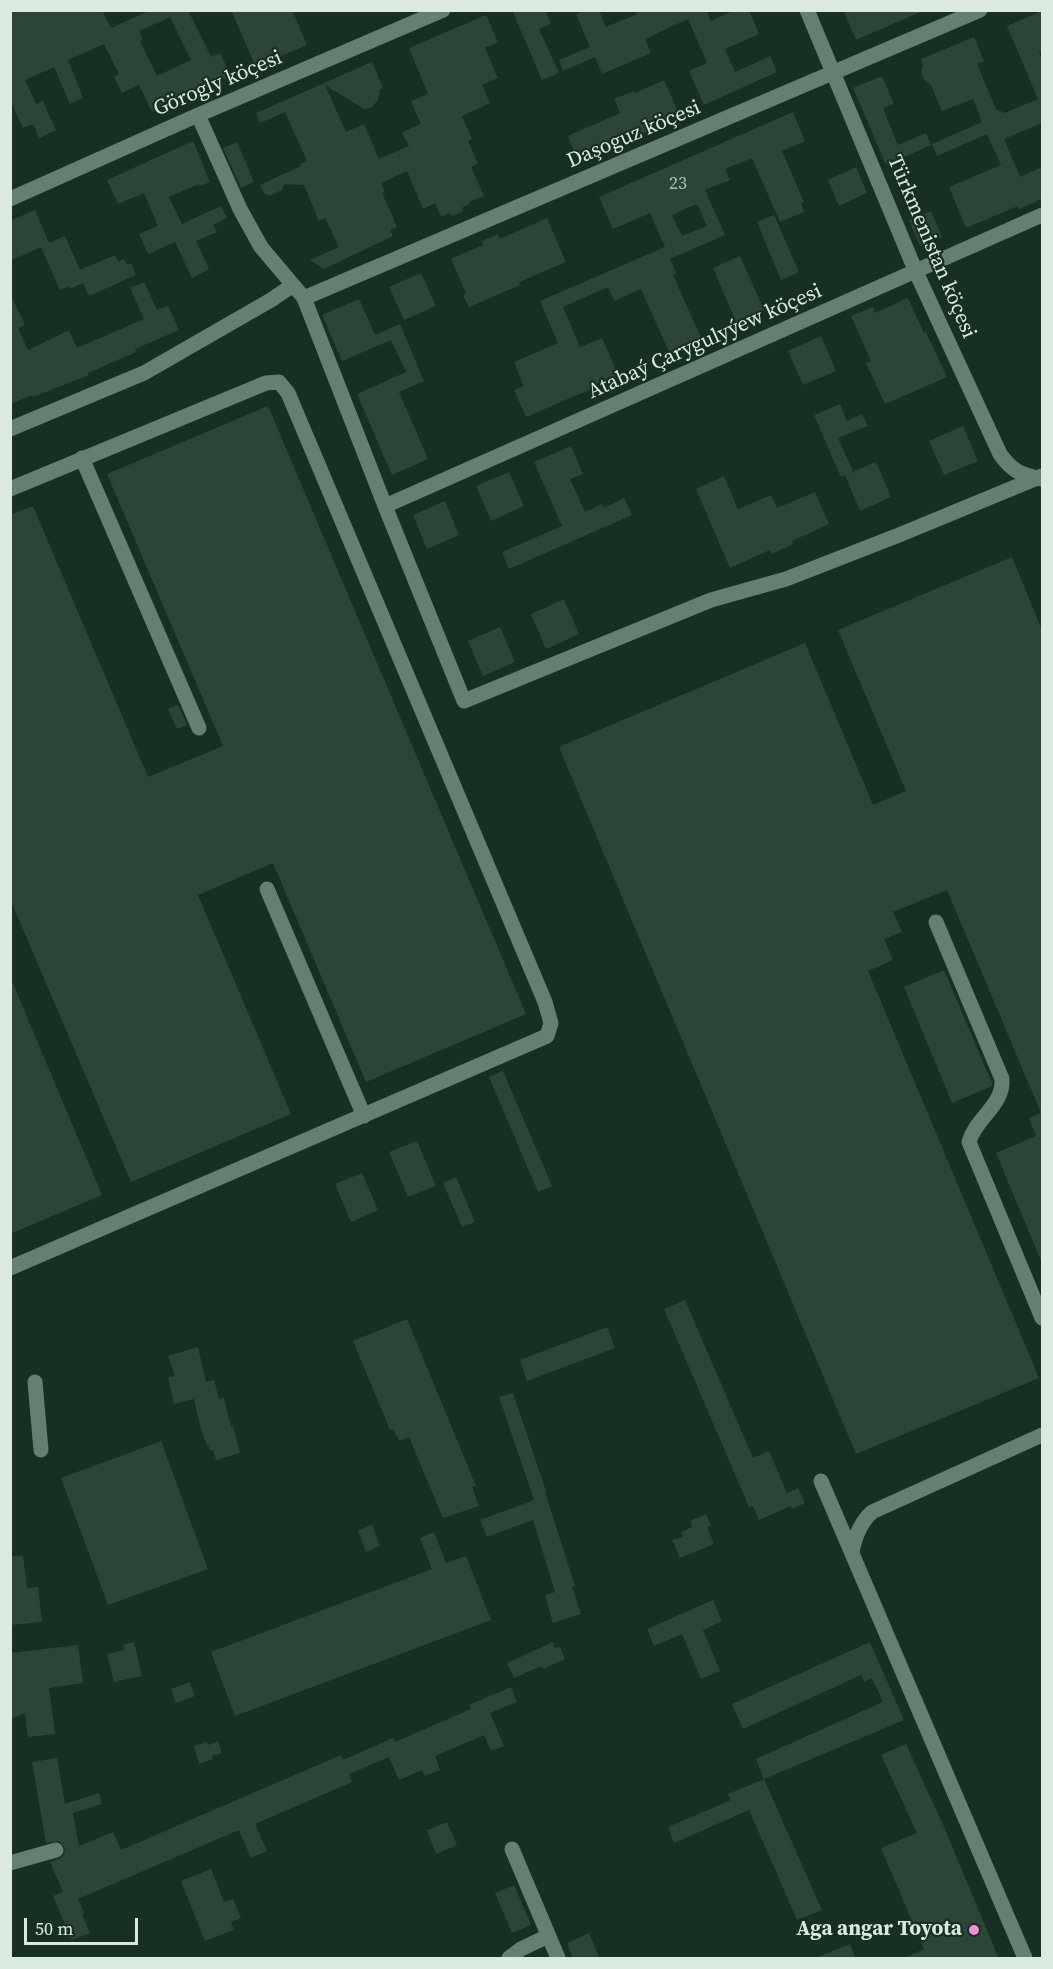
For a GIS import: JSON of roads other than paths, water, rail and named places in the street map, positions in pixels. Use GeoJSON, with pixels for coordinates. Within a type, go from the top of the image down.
{"type":"FeatureCollection","features":[{"type":"Feature","properties":{"kind":"street","name":"Görogly köçesi"},"geometry":{"type":"LineString","coordinates":[[10,199],[443,10]]}},
{"type":"Feature","properties":{"kind":"street","name":"Türkmenistan köçesi"},"geometry":{"type":"LineString","coordinates":[[807,10],[916,272],[1000,454],[1009,467],[1023,475],[1041,478]]}},
{"type":"Feature","properties":{"kind":"street","name":"Daşoguz köçesi"},"geometry":{"type":"LineString","coordinates":[[304,298],[980,10]]}},
{"type":"Feature","properties":{"kind":"street"},"geometry":{"type":"LineString","coordinates":[[198,115],[248,224],[261,247],[304,298],[464,701],[711,600],[786,579],[1041,478]]}},
{"type":"Feature","properties":{"kind":"street","name":"Atabaý Çarygulyýew köçesi"},"geometry":{"type":"LineString","coordinates":[[385,506],[1042,215]]}},
{"type":"Feature","properties":{"kind":"street"},"geometry":{"type":"LineString","coordinates":[[10,429],[144,373],[272,300],[292,285]]}},
{"type":"Feature","properties":{"kind":"street"},"geometry":{"type":"LineString","coordinates":[[10,489],[266,382],[279,382],[288,393],[545,1002],[551,1023],[547,1036],[10,1268]]}},
{"type":"Feature","properties":{"kind":"street"},"geometry":{"type":"LineString","coordinates":[[82,458],[199,728]]}},
{"type":"Feature","properties":{"kind":"street"},"geometry":{"type":"LineString","coordinates":[[267,889],[364,1116]]}},
{"type":"Feature","properties":{"kind":"street"},"geometry":{"type":"LineString","coordinates":[[936,922],[1002,1079],[1003,1088],[1000,1096],[971,1132],[969,1142],[1042,1318]]}},
{"type":"Feature","properties":{"kind":"street"},"geometry":{"type":"LineString","coordinates":[[35,1382],[41,1450]]}},
{"type":"Feature","properties":{"kind":"street"},"geometry":{"type":"LineString","coordinates":[[852,1552],[859,1527],[872,1512],[885,1504],[1042,1435]]}},
{"type":"Feature","properties":{"kind":"street"},"geometry":{"type":"LineString","coordinates":[[821,1481],[1025,1959]]}},
{"type":"Feature","properties":{"kind":"street"},"geometry":{"type":"LineString","coordinates":[[512,1849],[558,1959]]}},
{"type":"Feature","properties":{"kind":"street"},"geometry":{"type":"LineString","coordinates":[[10,1863],[56,1850]]}},
{"type":"Feature","properties":{"kind":"street"},"geometry":{"type":"LineString","coordinates":[[509,1959],[521,1949],[548,1936]]}},
{"type":"Feature","properties":{"kind":"place","name":"Aga angar Toyota"},"geometry":{"type":"Point","coordinates":[974,1930]}}]}
